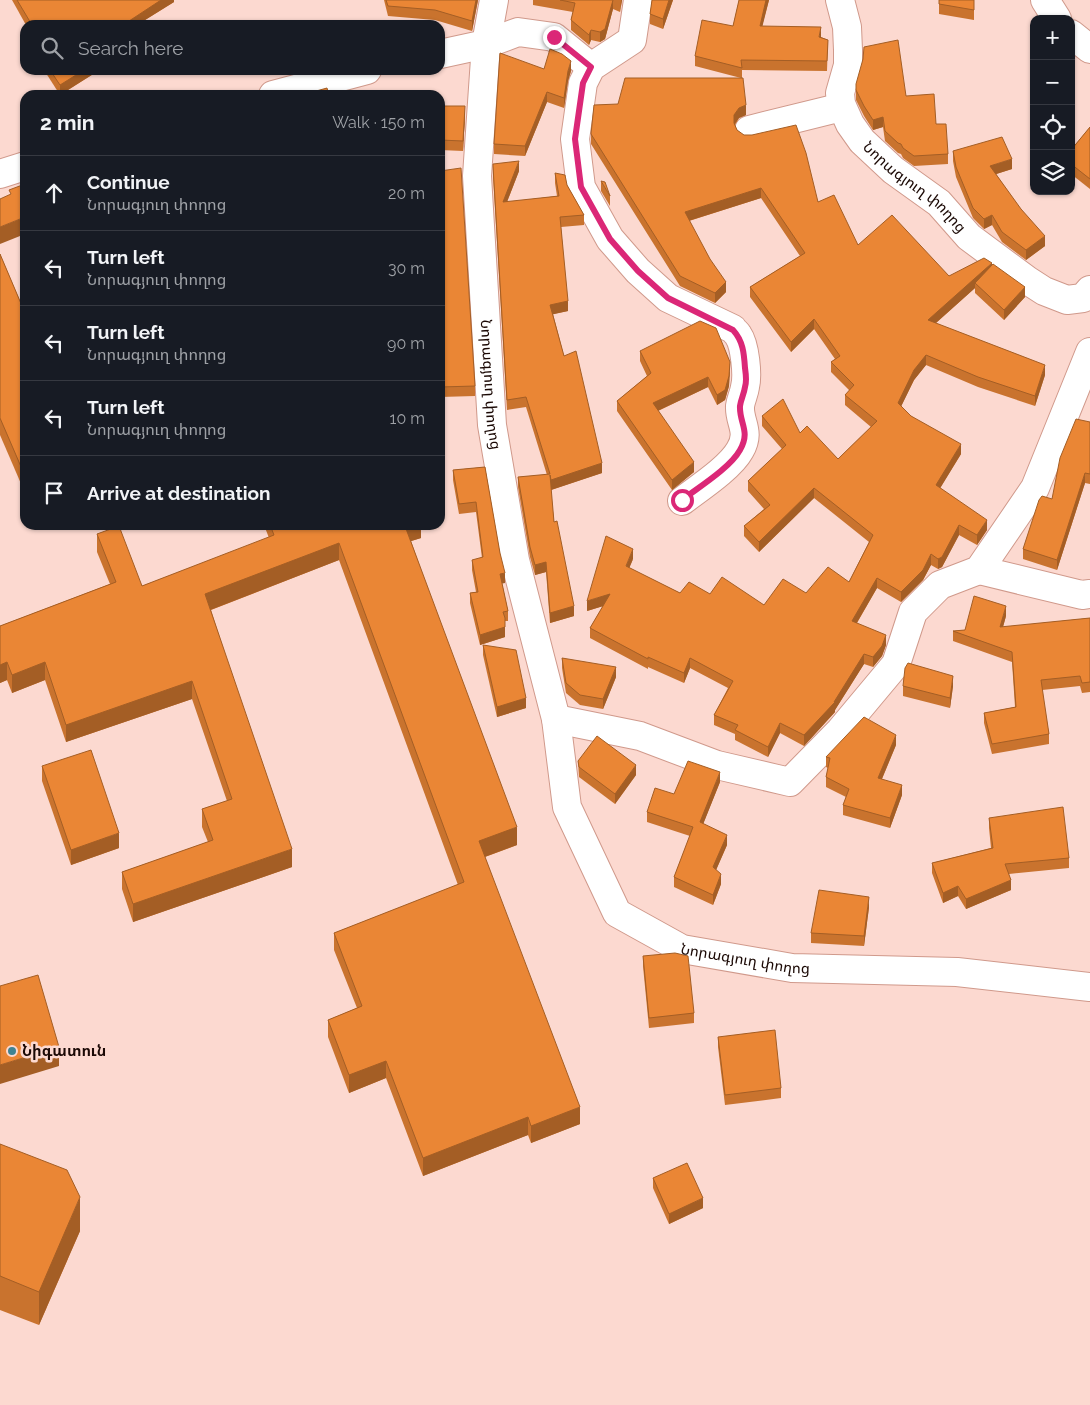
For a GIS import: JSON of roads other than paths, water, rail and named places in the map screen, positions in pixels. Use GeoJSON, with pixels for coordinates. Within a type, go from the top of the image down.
{"type":"FeatureCollection","features":[{"type":"Feature","properties":{"kind":"street","name":"Նորագյուղ փողոց"},"geometry":{"type":"LineString","coordinates":[[494,0],[486,44],[477,176],[492,425],[515,560],[556,719],[567,807],[617,913],[682,949],[792,968],[957,972],[1090,987]]}},
{"type":"Feature","properties":{"kind":"street"},"geometry":{"type":"LineString","coordinates":[[638,0],[632,40],[591,67],[583,83],[575,139],[581,187],[610,239],[638,271],[668,298],[733,330],[738,335],[742,344],[746,380],[740,405],[745,433],[741,449],[722,469],[682,500]]}},
{"type":"Feature","properties":{"kind":"street","name":"Նորագյուղ փողոց"},"geometry":{"type":"LineString","coordinates":[[840,0],[846,28],[848,50],[848,65],[840,93],[841,104],[850,124],[862,141],[893,170],[939,204],[968,237],[1027,280],[1044,291],[1067,300],[1083,298],[1090,290]]}},
{"type":"Feature","properties":{"kind":"street"},"geometry":{"type":"LineString","coordinates":[[1045,0],[1054,15]]}},
{"type":"Feature","properties":{"kind":"street"},"geometry":{"type":"LineString","coordinates":[[445,53],[486,44],[518,32],[554,37],[591,67]]}},
{"type":"Feature","properties":{"kind":"street"},"geometry":{"type":"LineString","coordinates":[[1075,37],[1090,49]]}},
{"type":"Feature","properties":{"kind":"street"},"geometry":{"type":"LineString","coordinates":[[292,90],[348,75]]}},
{"type":"Feature","properties":{"kind":"street"},"geometry":{"type":"LineString","coordinates":[[749,130],[842,107]]}},
{"type":"Feature","properties":{"kind":"street"},"geometry":{"type":"LineString","coordinates":[[0,174],[20,168]]}},
{"type":"Feature","properties":{"kind":"street"},"geometry":{"type":"LineString","coordinates":[[556,719],[640,736],[717,764],[790,782],[840,731],[896,664],[914,612],[940,585],[979,570],[1035,488],[1090,352]]}},
{"type":"Feature","properties":{"kind":"street"},"geometry":{"type":"LineString","coordinates":[[979,570],[1082,595],[1090,594]]}},
{"type":"Feature","properties":{"kind":"place","name":"Նիգատուն"},"geometry":{"type":"Point","coordinates":[12,1051]}}]}
